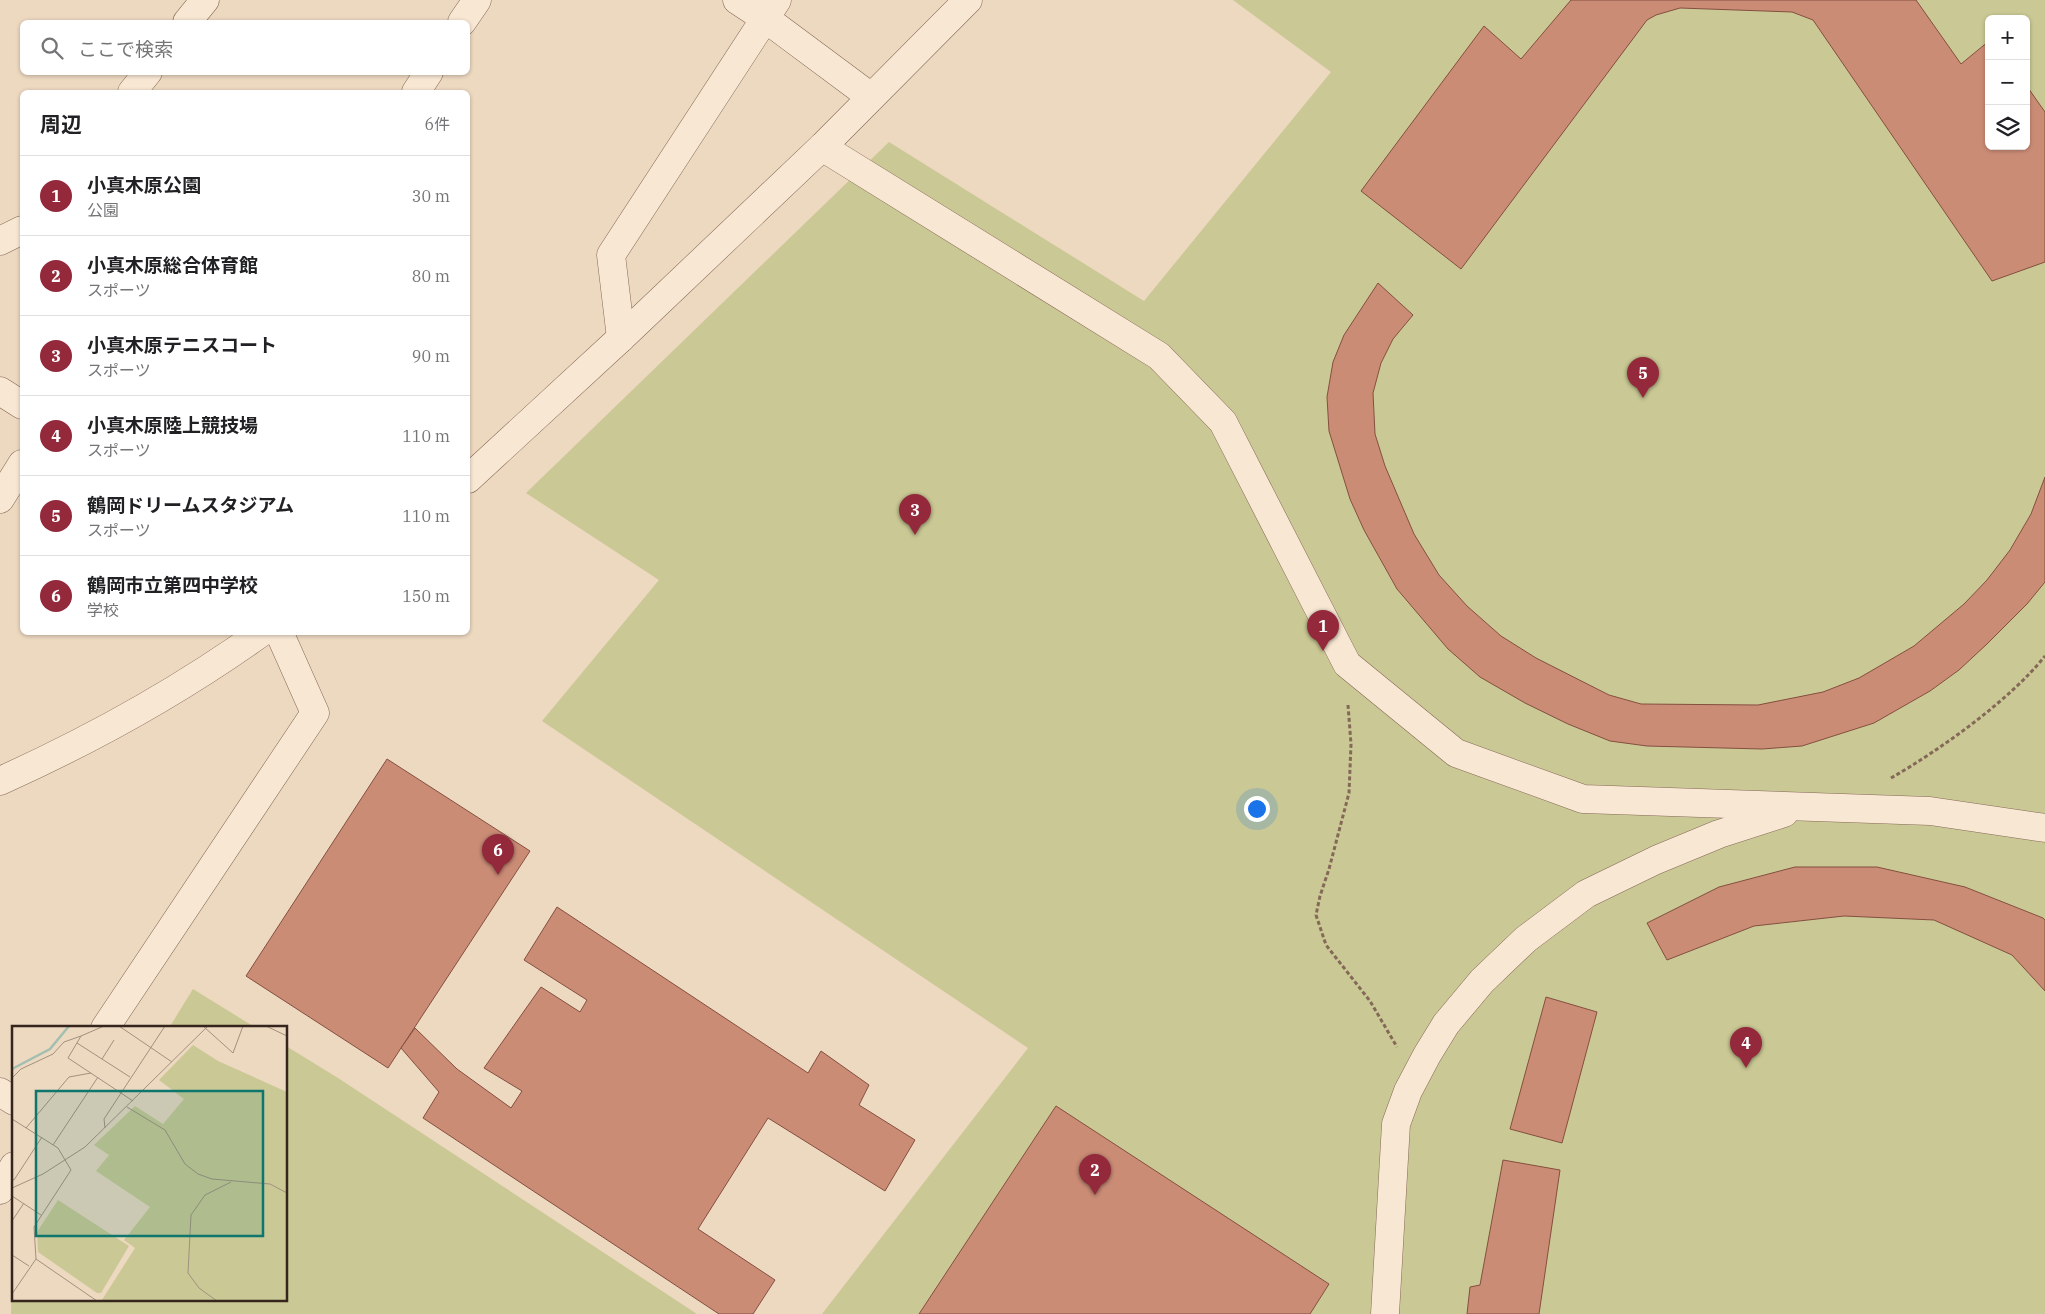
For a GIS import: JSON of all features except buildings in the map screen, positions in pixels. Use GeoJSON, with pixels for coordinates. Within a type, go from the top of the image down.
{"type":"FeatureCollection","features":[{"type":"Feature","properties":{"kind":"street"},"geometry":{"type":"LineString","coordinates":[[189,20],[205,0]]}},
{"type":"Feature","properties":{"kind":"street"},"geometry":{"type":"LineString","coordinates":[[463,20],[477,0]]}},
{"type":"Feature","properties":{"kind":"street"},"geometry":{"type":"LineString","coordinates":[[737,0],[772,9],[871,97]]}},
{"type":"Feature","properties":{"kind":"street"},"geometry":{"type":"LineString","coordinates":[[470,477],[621,338],[822,147],[968,0]]}},
{"type":"Feature","properties":{"kind":"street"},"geometry":{"type":"LineString","coordinates":[[621,338],[611,256],[772,9]]}},
{"type":"Feature","properties":{"kind":"street"},"geometry":{"type":"LineString","coordinates":[[134,90],[146,75]]}},
{"type":"Feature","properties":{"kind":"street"},"geometry":{"type":"LineString","coordinates":[[417,90],[428,75]]}},
{"type":"Feature","properties":{"kind":"street"},"geometry":{"type":"LineString","coordinates":[[822,147],[1159,356],[1223,422],[1347,664],[1456,753],[1583,799],[1930,811],[2045,828]]}},
{"type":"Feature","properties":{"kind":"street"},"geometry":{"type":"LineString","coordinates":[[0,241],[20,231]]}},
{"type":"Feature","properties":{"kind":"street"},"geometry":{"type":"LineString","coordinates":[[0,391],[20,404]]}},
{"type":"Feature","properties":{"kind":"street"},"geometry":{"type":"LineString","coordinates":[[0,500],[20,467]]}},
{"type":"Feature","properties":{"kind":"street"},"geometry":{"type":"LineString","coordinates":[[0,781],[76,745],[217,665],[258,635]]}},
{"type":"Feature","properties":{"kind":"street"},"geometry":{"type":"LineString","coordinates":[[106,1026],[315,713],[280,635]]}},
{"type":"Feature","properties":{"kind":"street"},"geometry":{"type":"LineString","coordinates":[[1385,1314],[1396,1124],[1408,1091],[1446,1024],[1482,981],[1526,939],[1586,894],[1656,860],[1719,834],[1802,807]]}},
{"type":"Feature","properties":{"kind":"street"},"geometry":{"type":"LineString","coordinates":[[0,1092],[12,1100]]}},
{"type":"Feature","properties":{"kind":"street"},"geometry":{"type":"LineString","coordinates":[[0,1190],[12,1169]]}},
{"type":"Feature","properties":{"kind":"path"},"geometry":{"type":"LineString","coordinates":[[1887,780],[1947,741],[1988,710],[2036,668],[2045,656]]}},
{"type":"Feature","properties":{"kind":"path"},"geometry":{"type":"LineString","coordinates":[[1347,664],[1348,715],[1352,744],[1349,793],[1330,870],[1320,896],[1316,915],[1326,946],[1370,1000],[1402,1057],[1416,1076]]}},
{"type":"Feature","properties":{"kind":"shaded area"},"geometry":{"type":"Polygon","coordinates":[[[1233,0],[2045,0],[2045,1314],[822,1314],[1028,1048],[542,721],[659,580],[526,493],[889,142],[1144,301],[1331,72],[1233,0]]]}},
{"type":"Feature","properties":{"kind":"shaded area"},"geometry":{"type":"Polygon","coordinates":[[[193,989],[253,1026],[170,1026],[193,989]]]}},
{"type":"Feature","properties":{"kind":"shaded area"},"geometry":{"type":"Polygon","coordinates":[[[288,1047],[338,1078],[697,1314],[11,1314],[12,1277],[12,1302],[288,1302],[288,1047]]]}},
{"type":"Feature","properties":{"kind":"place","name":"鶴岡ドリームスタジアム"},"geometry":{"type":"Point","coordinates":[1643,398]}},
{"type":"Feature","properties":{"kind":"place","name":"小真木原テニスコート"},"geometry":{"type":"Point","coordinates":[915,535]}},
{"type":"Feature","properties":{"kind":"place","name":"小真木原公園"},"geometry":{"type":"Point","coordinates":[1323,651]}},
{"type":"Feature","properties":{"kind":"place","name":"鶴岡市立第四中学校"},"geometry":{"type":"Point","coordinates":[498,875]}},
{"type":"Feature","properties":{"kind":"place","name":"小真木原陸上競技場"},"geometry":{"type":"Point","coordinates":[1746,1068]}},
{"type":"Feature","properties":{"kind":"place","name":"小真木原総合体育館"},"geometry":{"type":"Point","coordinates":[1095,1195]}}]}
